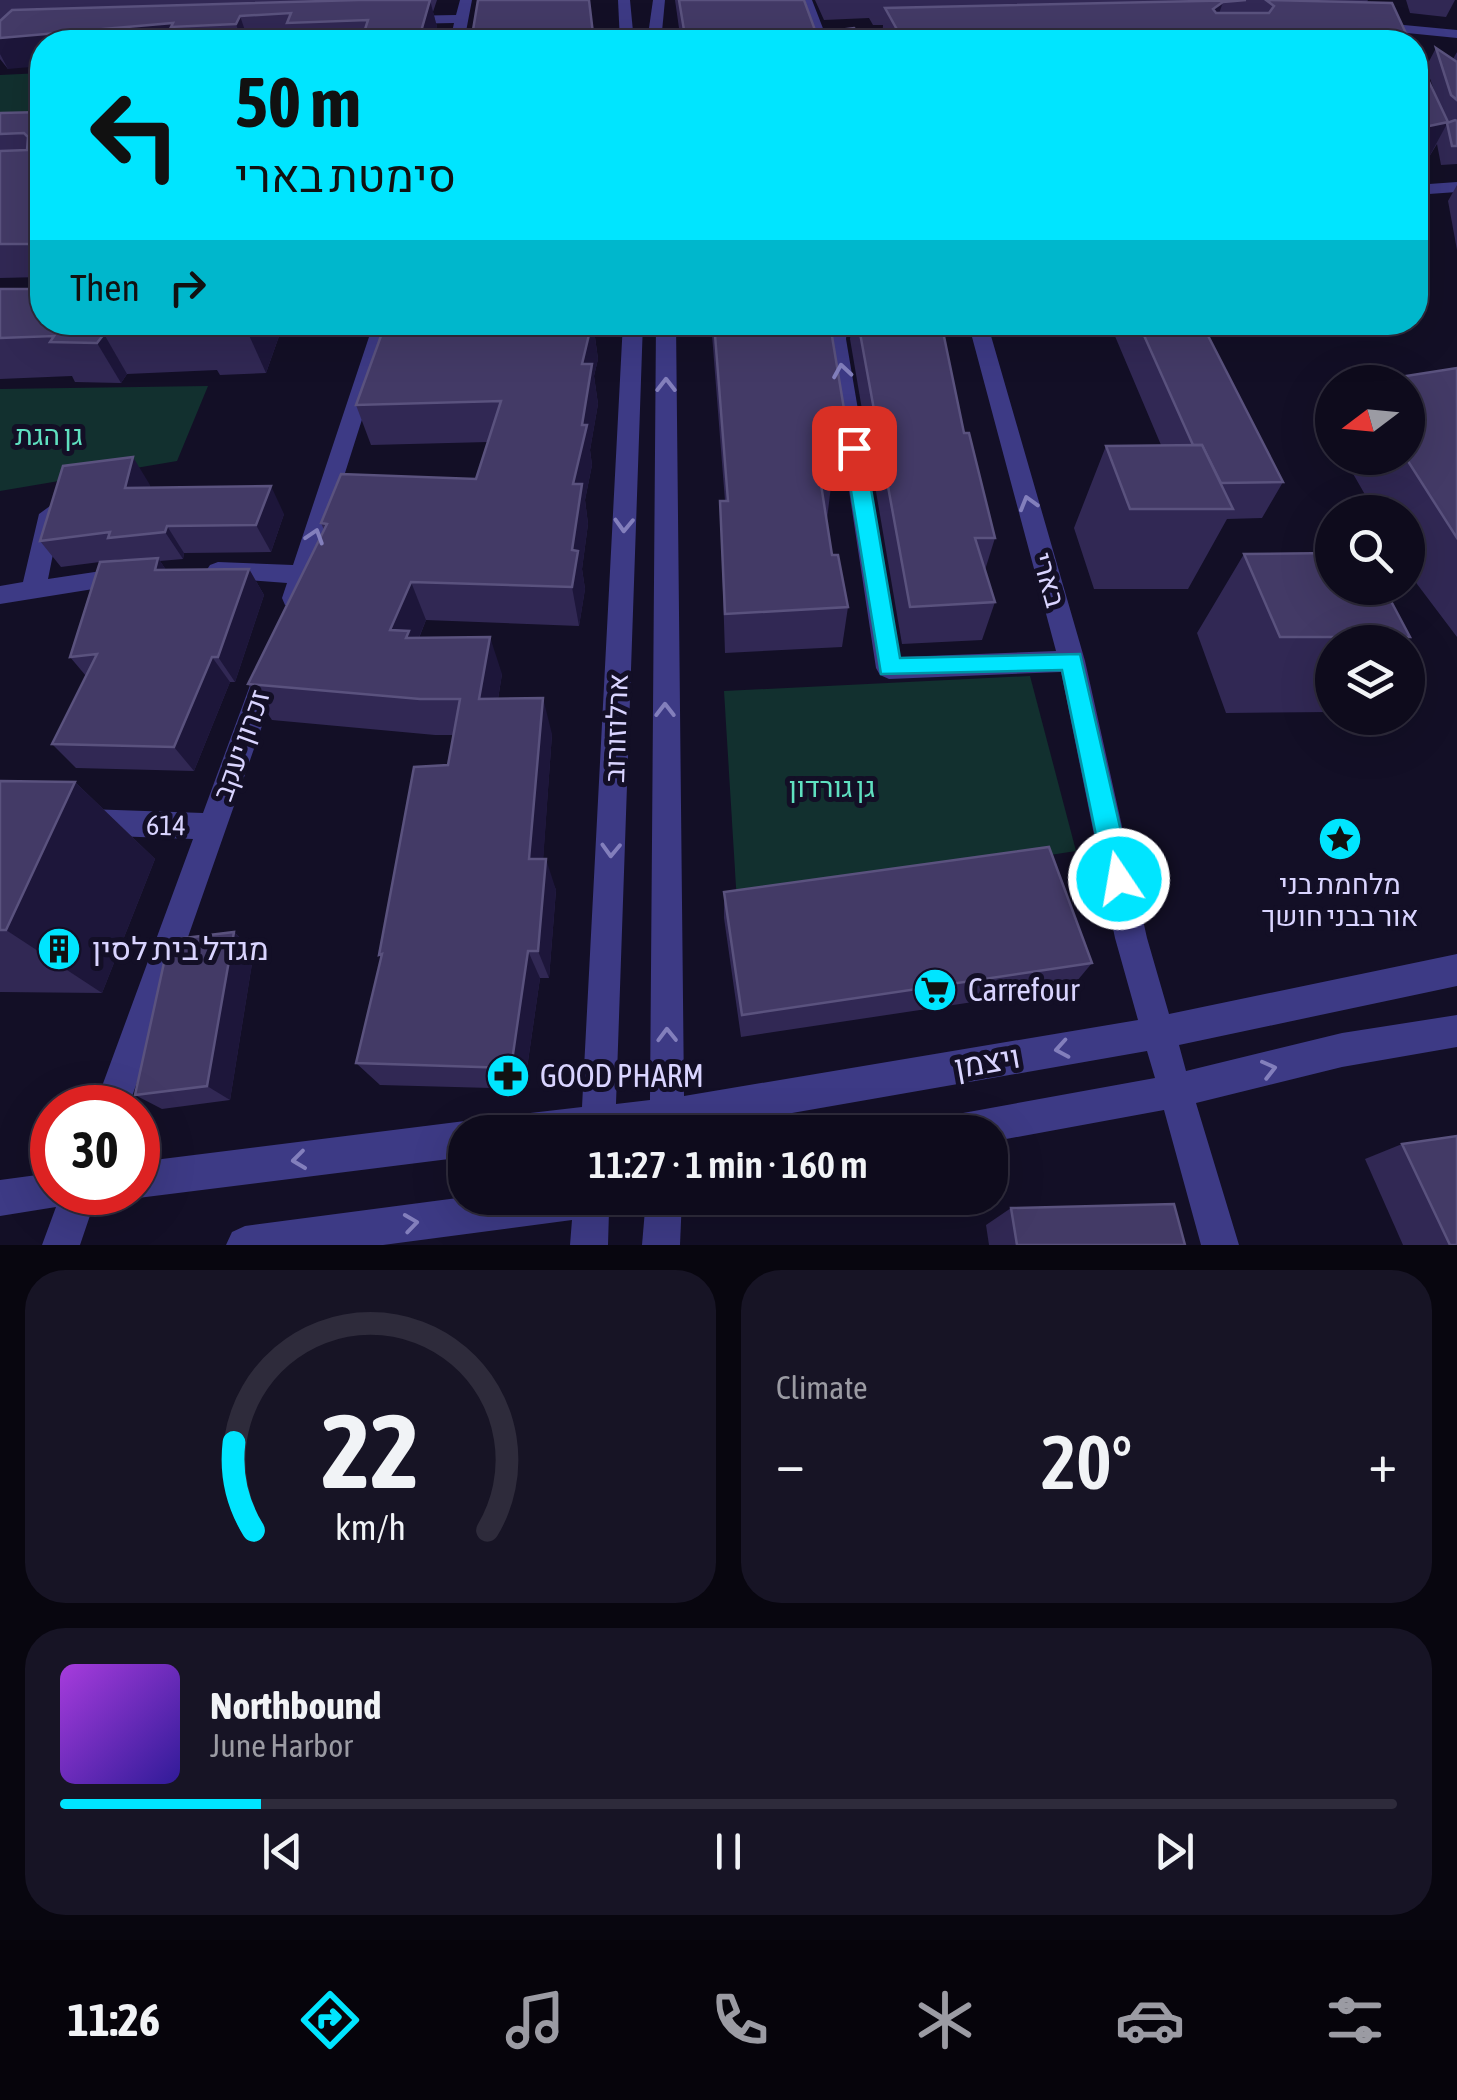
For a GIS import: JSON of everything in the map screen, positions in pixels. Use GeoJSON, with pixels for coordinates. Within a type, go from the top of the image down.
{"type":"FeatureCollection","features":[{"type":"Feature","properties":{"kind":"street"},"geometry":{"type":"LineString","coordinates":[[459,30],[466,0]]}},
{"type":"Feature","properties":{"kind":"street"},"geometry":{"type":"LineString","coordinates":[[624,0],[625,30]]}},
{"type":"Feature","properties":{"kind":"street"},"geometry":{"type":"LineString","coordinates":[[655,30],[659,0]]}},
{"type":"Feature","properties":{"kind":"street"},"geometry":{"type":"LineString","coordinates":[[806,0],[817,30]]}},
{"type":"Feature","properties":{"kind":"street"},"geometry":{"type":"LineString","coordinates":[[383,20],[461,19]]}},
{"type":"Feature","properties":{"kind":"street"},"geometry":{"type":"LineString","coordinates":[[1355,24],[1416,30]]}},
{"type":"Feature","properties":{"kind":"street"},"geometry":{"type":"LineString","coordinates":[[1428,31],[1457,34]]}},
{"type":"Feature","properties":{"kind":"street"},"geometry":{"type":"LineString","coordinates":[[1428,189],[1457,187]]}},
{"type":"Feature","properties":{"kind":"street","name":"זכרון יעקב"},"geometry":{"type":"LineString","coordinates":[[118,1085],[303,574],[380,335]]}},
{"type":"Feature","properties":{"kind":"street","name":"ארלוזורוב"},"geometry":{"type":"LineString","coordinates":[[599,1115],[632,335]]}},
{"type":"Feature","properties":{"kind":"street","name":"ארלוזורוב"},"geometry":{"type":"LineString","coordinates":[[666,335],[667,1115]]}},
{"type":"Feature","properties":{"kind":"street"},"geometry":{"type":"LineString","coordinates":[[837,335],[890,668],[1072,660]]}},
{"type":"Feature","properties":{"kind":"street","name":"בארי"},"geometry":{"type":"LineString","coordinates":[[981,335],[1072,660],[1131,938],[1220,1245]]}},
{"type":"Feature","properties":{"kind":"street"},"geometry":{"type":"LineString","coordinates":[[34,587],[56,489]]}},
{"type":"Feature","properties":{"kind":"street"},"geometry":{"type":"LineString","coordinates":[[190,572],[303,574]]}},
{"type":"Feature","properties":{"kind":"street"},"geometry":{"type":"LineString","coordinates":[[0,596],[34,587],[156,574]]}},
{"type":"Feature","properties":{"kind":"street","name":"614"},"geometry":{"type":"LineString","coordinates":[[58,822],[212,826]]}},
{"type":"Feature","properties":{"kind":"street","name":"ויצמן"},"geometry":{"type":"LineString","coordinates":[[716,1115],[1158,1033],[1457,970]]}},
{"type":"Feature","properties":{"kind":"street"},"geometry":{"type":"LineString","coordinates":[[1008,1121],[1174,1090],[1342,1050],[1457,1031]]}},
{"type":"Feature","properties":{"kind":"street"},"geometry":{"type":"LineString","coordinates":[[160,1177],[448,1140]]}},
{"type":"Feature","properties":{"kind":"street"},"geometry":{"type":"LineString","coordinates":[[0,1198],[30,1194]]}},
{"type":"Feature","properties":{"kind":"street"},"geometry":{"type":"LineString","coordinates":[[61,1245],[72,1215]]}},
{"type":"Feature","properties":{"kind":"street"},"geometry":{"type":"LineString","coordinates":[[245,1245],[468,1215]]}},
{"type":"Feature","properties":{"kind":"street"},"geometry":{"type":"LineString","coordinates":[[589,1245],[592,1215]]}},
{"type":"Feature","properties":{"kind":"street"},"geometry":{"type":"LineString","coordinates":[[662,1245],[663,1215]]}},
{"type":"Feature","properties":{"kind":"green space"},"geometry":{"type":"Polygon","coordinates":[[[30,74],[30,140],[0,141],[0,75],[30,74]]]}},
{"type":"Feature","properties":{"kind":"green space","name":"גן הגת"},"geometry":{"type":"Polygon","coordinates":[[[208,386],[177,461],[0,491],[0,389],[208,386]]]}},
{"type":"Feature","properties":{"kind":"green space","name":"גן גורדון"},"geometry":{"type":"Polygon","coordinates":[[[1030,676],[1076,851],[737,903],[724,691],[1030,676]]]}},
{"type":"Feature","properties":{"kind":"building"},"geometry":{"type":"Polygon","coordinates":[[[430,0],[421,30],[365,30],[368,20],[287,23],[291,13],[240,16],[236,24],[30,30],[30,35],[0,38],[0,21],[12,10],[430,0]]]}},
{"type":"Feature","properties":{"kind":"building"},"geometry":{"type":"Polygon","coordinates":[[[478,0],[589,0],[593,30],[473,30],[478,0]]]}},
{"type":"Feature","properties":{"kind":"building"},"geometry":{"type":"Polygon","coordinates":[[[679,0],[804,0],[815,30],[684,30],[679,0]]]}},
{"type":"Feature","properties":{"kind":"building"},"geometry":{"type":"Polygon","coordinates":[[[1246,0],[1223,2],[1213,9],[1216,13],[1269,13],[1274,6],[1266,0],[1392,3],[1404,30],[897,30],[885,8],[1246,0]]]}},
{"type":"Feature","properties":{"kind":"building"},"geometry":{"type":"Polygon","coordinates":[[[1436,48],[1457,62],[1457,100],[1451,95],[1436,48]]]}},
{"type":"Feature","properties":{"kind":"building"},"geometry":{"type":"Polygon","coordinates":[[[1428,80],[1448,122],[1428,126],[1428,80]]]}},
{"type":"Feature","properties":{"kind":"building"},"geometry":{"type":"Polygon","coordinates":[[[30,112],[30,244],[0,244],[0,151],[27,150],[28,137],[24,133],[0,134],[0,113],[30,112]]]}},
{"type":"Feature","properties":{"kind":"building"},"geometry":{"type":"Polygon","coordinates":[[[1455,120],[1457,146],[1452,146],[1447,123],[1455,120]]]}},
{"type":"Feature","properties":{"kind":"building"},"geometry":{"type":"Polygon","coordinates":[[[0,289],[30,289],[30,335],[103,335],[97,343],[50,342],[54,336],[0,338],[0,289]]]}},
{"type":"Feature","properties":{"kind":"building"},"geometry":{"type":"Polygon","coordinates":[[[381,335],[589,335],[582,364],[592,364],[582,425],[587,425],[573,484],[582,484],[572,550],[578,551],[572,587],[411,582],[390,630],[409,631],[406,638],[490,637],[479,699],[543,698],[529,859],[546,859],[538,951],[528,951],[511,1068],[356,1063],[382,954],[379,955],[414,767],[448,765],[460,699],[248,684],[327,524],[321,523],[341,474],[476,479],[501,401],[356,405],[381,335]]]}},
{"type":"Feature","properties":{"kind":"building"},"geometry":{"type":"Polygon","coordinates":[[[715,335],[832,335],[845,415],[821,418],[832,478],[820,478],[832,555],[838,555],[848,607],[725,614],[720,501],[728,501],[715,335]]]}},
{"type":"Feature","properties":{"kind":"building"},"geometry":{"type":"Polygon","coordinates":[[[860,335],[944,335],[964,433],[969,433],[995,538],[975,538],[995,602],[910,607],[860,335]]]}},
{"type":"Feature","properties":{"kind":"building"},"geometry":{"type":"Polygon","coordinates":[[[1144,335],[1208,335],[1283,482],[1221,483],[1202,445],[1193,445],[1144,335]]]}},
{"type":"Feature","properties":{"kind":"building"},"geometry":{"type":"Polygon","coordinates":[[[1457,368],[1457,538],[1417,475],[1425,475],[1425,373],[1457,368]]]}},
{"type":"Feature","properties":{"kind":"building"},"geometry":{"type":"Polygon","coordinates":[[[1202,445],[1233,509],[1130,509],[1106,446],[1202,445]]]}},
{"type":"Feature","properties":{"kind":"building"},"geometry":{"type":"Polygon","coordinates":[[[133,457],[125,488],[271,486],[256,525],[167,526],[165,532],[108,538],[110,532],[40,541],[63,466],[133,457]]]}},
{"type":"Feature","properties":{"kind":"building"},"geometry":{"type":"Polygon","coordinates":[[[1315,553],[1315,605],[1393,605],[1404,625],[1315,625],[1315,637],[1280,637],[1244,554],[1315,553]]]}},
{"type":"Feature","properties":{"kind":"building"},"geometry":{"type":"Polygon","coordinates":[[[158,558],[155,570],[249,569],[218,657],[212,657],[174,747],[52,744],[97,654],[70,657],[100,562],[158,558]]]}},
{"type":"Feature","properties":{"kind":"building"},"geometry":{"type":"Polygon","coordinates":[[[0,781],[75,782],[6,930],[0,930],[0,781]]]}},
{"type":"Feature","properties":{"kind":"building"},"geometry":{"type":"Polygon","coordinates":[[[1049,847],[1092,963],[742,1015],[724,892],[1049,847]]]}},
{"type":"Feature","properties":{"kind":"building"},"geometry":{"type":"Polygon","coordinates":[[[234,932],[207,1086],[160,1092],[160,1085],[137,1085],[169,940],[234,932]]]}},
{"type":"Feature","properties":{"kind":"building"},"geometry":{"type":"Polygon","coordinates":[[[1457,1136],[1457,1245],[1450,1245],[1402,1144],[1457,1136]]]}},
{"type":"Feature","properties":{"kind":"building"},"geometry":{"type":"Polygon","coordinates":[[[1174,1204],[1185,1245],[1017,1245],[1011,1208],[1174,1204]]]}},
{"type":"Feature","properties":{"kind":"place","name":"מלחמת בני אור בבני חושך"},"geometry":{"type":"Point","coordinates":[1340,839]}},
{"type":"Feature","properties":{"kind":"place","name":"מגדל בית לסין"},"geometry":{"type":"Point","coordinates":[59,949]}},
{"type":"Feature","properties":{"kind":"place","name":"Carrefour"},"geometry":{"type":"Point","coordinates":[935,990]}},
{"type":"Feature","properties":{"kind":"place","name":"GOOD PHARM"},"geometry":{"type":"Point","coordinates":[508,1076]}},
{"type":"Feature","properties":{"kind":"route"},"geometry":{"type":"LineString","coordinates":[[854,448],[890,668],[1072,660],[1119,879]]}}]}
